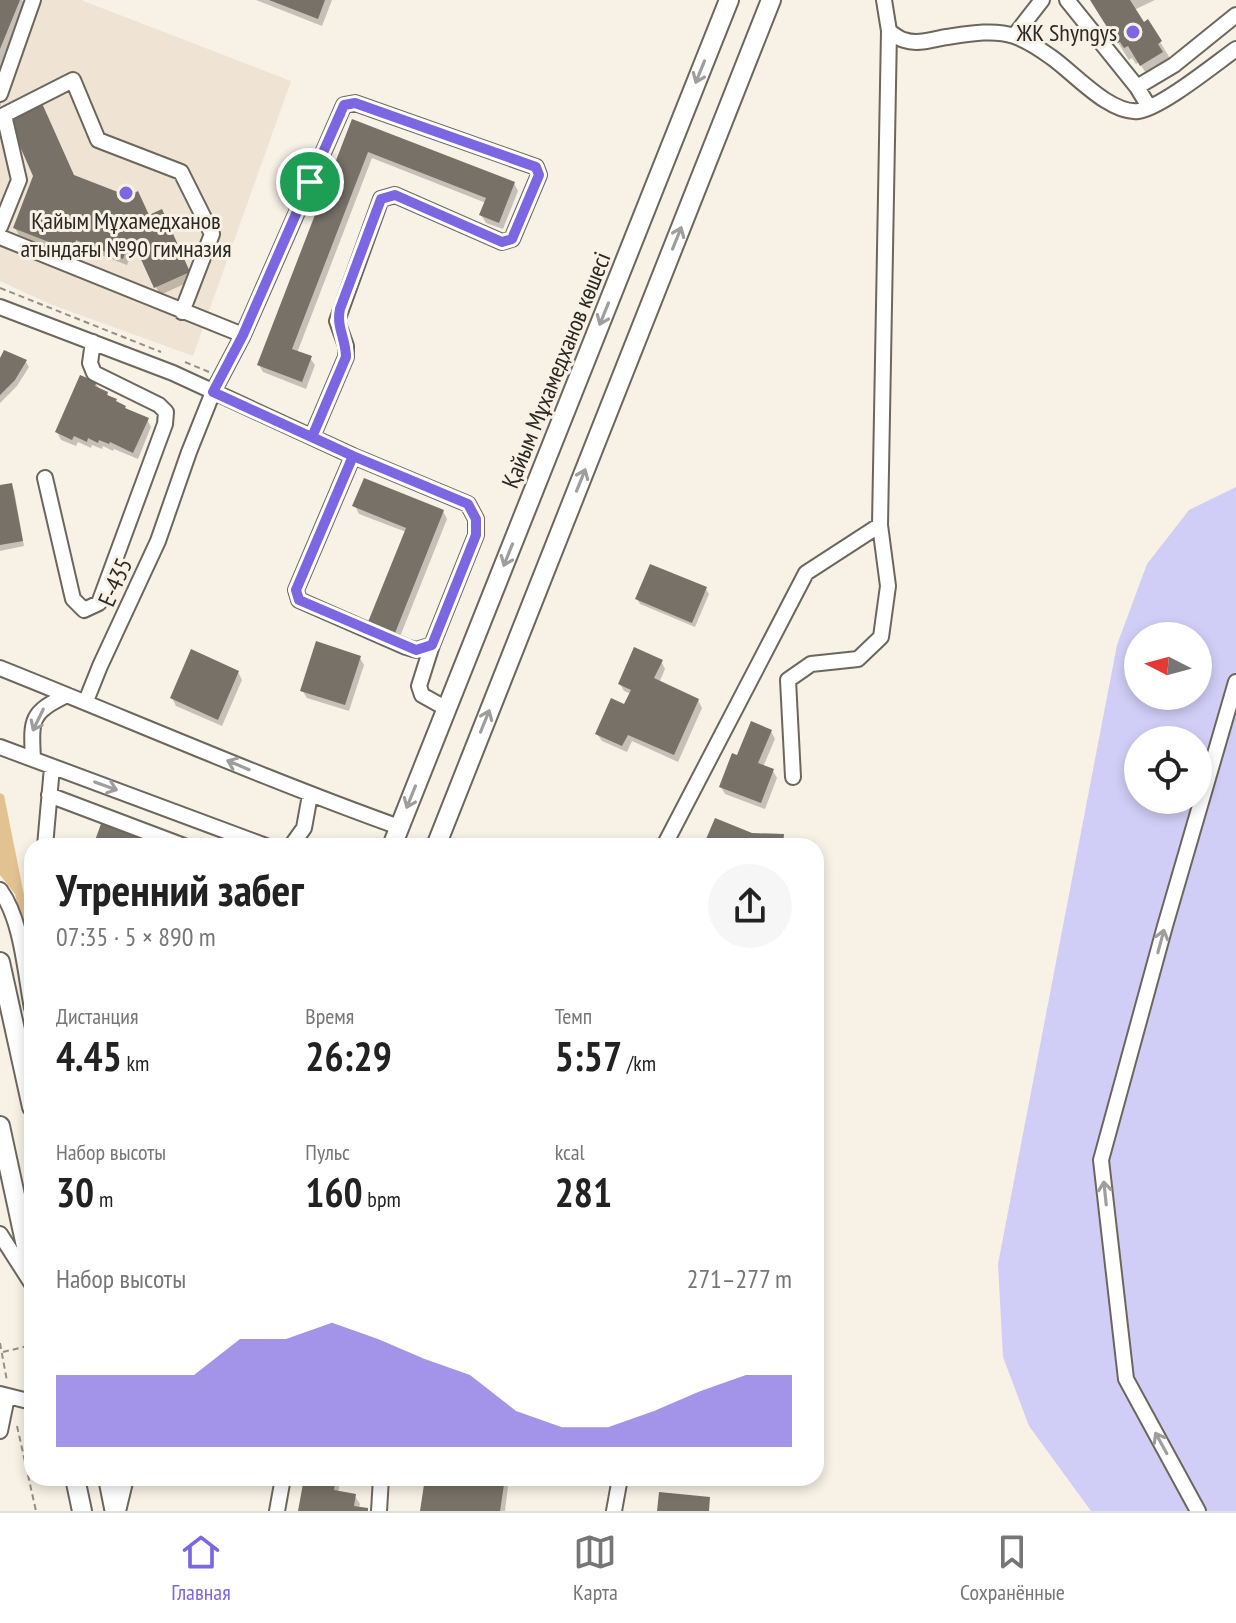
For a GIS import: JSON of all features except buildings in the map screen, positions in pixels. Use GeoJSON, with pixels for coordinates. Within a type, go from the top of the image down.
{"type":"FeatureCollection","features":[{"type":"Feature","properties":{"kind":"main road","name":"Қайым Мұхамедханов көшесі"},"geometry":{"type":"LineString","coordinates":[[395,838],[729,0]]}},
{"type":"Feature","properties":{"kind":"main road"},"geometry":{"type":"LineString","coordinates":[[439,838],[771,0]]}},
{"type":"Feature","properties":{"kind":"main road"},"geometry":{"type":"LineString","coordinates":[[0,962],[24,1071]]}},
{"type":"Feature","properties":{"kind":"main road"},"geometry":{"type":"LineString","coordinates":[[0,1126],[24,1237]]}},
{"type":"Feature","properties":{"kind":"main road"},"geometry":{"type":"LineString","coordinates":[[77,1486],[82,1511]]}},
{"type":"Feature","properties":{"kind":"main road"},"geometry":{"type":"LineString","coordinates":[[110,1486],[115,1511]]}},
{"type":"Feature","properties":{"kind":"main road"},"geometry":{"type":"LineString","coordinates":[[115,1511],[122,1486]]}},
{"type":"Feature","properties":{"kind":"street"},"geometry":{"type":"LineString","coordinates":[[0,94],[33,0]]}},
{"type":"Feature","properties":{"kind":"street"},"geometry":{"type":"LineString","coordinates":[[793,777],[788,680],[811,664],[858,659],[881,637],[888,586],[880,525],[889,31],[884,0]]}},
{"type":"Feature","properties":{"kind":"street"},"geometry":{"type":"LineString","coordinates":[[1014,36],[1042,0]]}},
{"type":"Feature","properties":{"kind":"street"},"geometry":{"type":"LineString","coordinates":[[1067,0],[1137,87],[1149,107]]}},
{"type":"Feature","properties":{"kind":"street"},"geometry":{"type":"LineString","coordinates":[[1137,87],[1174,65],[1236,15]]}},
{"type":"Feature","properties":{"kind":"street"},"geometry":{"type":"LineString","coordinates":[[889,31],[905,41],[998,33],[1014,36],[1053,58],[1107,101],[1137,111],[1160,103],[1236,49]]}},
{"type":"Feature","properties":{"kind":"street"},"geometry":{"type":"LineString","coordinates":[[0,227],[19,180],[4,115],[73,80],[98,140],[181,172],[212,234],[182,312]]}},
{"type":"Feature","properties":{"kind":"street","name":"Е-435"},"geometry":{"type":"LineString","coordinates":[[86,701],[158,541],[213,392],[243,335],[344,105],[355,103],[536,167],[539,175],[512,239],[502,242],[395,195],[381,199],[337,321],[346,346],[346,357],[312,437]]}},
{"type":"Feature","properties":{"kind":"street"},"geometry":{"type":"LineString","coordinates":[[0,237],[243,335]]}},
{"type":"Feature","properties":{"kind":"street"},"geometry":{"type":"LineString","coordinates":[[0,307],[173,373],[353,456],[468,504],[476,519],[476,535],[419,686],[422,695],[447,709]]}},
{"type":"Feature","properties":{"kind":"street"},"geometry":{"type":"LineString","coordinates":[[45,478],[73,599],[84,610],[99,603],[165,424],[166,412],[159,405],[94,373],[90,363],[93,342]]}},
{"type":"Feature","properties":{"kind":"street"},"geometry":{"type":"LineString","coordinates":[[353,456],[296,590],[299,600],[406,647],[416,650],[432,645]]}},
{"type":"Feature","properties":{"kind":"street"},"geometry":{"type":"LineString","coordinates":[[668,838],[806,573],[880,525]]}},
{"type":"Feature","properties":{"kind":"street"},"geometry":{"type":"LineString","coordinates":[[0,668],[310,795],[399,827]]}},
{"type":"Feature","properties":{"kind":"street"},"geometry":{"type":"LineString","coordinates":[[1198,1511],[1126,1379],[1101,1160],[1236,682]]}},
{"type":"Feature","properties":{"kind":"street"},"geometry":{"type":"LineString","coordinates":[[33,759],[35,718],[45,706],[67,695]]}},
{"type":"Feature","properties":{"kind":"street"},"geometry":{"type":"LineString","coordinates":[[0,747],[244,838]]}},
{"type":"Feature","properties":{"kind":"street"},"geometry":{"type":"LineString","coordinates":[[46,838],[52,767]]}},
{"type":"Feature","properties":{"kind":"street"},"geometry":{"type":"LineString","coordinates":[[49,795],[163,838]]}},
{"type":"Feature","properties":{"kind":"street"},"geometry":{"type":"LineString","coordinates":[[297,838],[304,828],[310,795]]}},
{"type":"Feature","properties":{"kind":"street"},"geometry":{"type":"LineString","coordinates":[[0,890],[8,902],[24,965]]}},
{"type":"Feature","properties":{"kind":"street"},"geometry":{"type":"LineString","coordinates":[[0,1234],[24,1272]]}},
{"type":"Feature","properties":{"kind":"street"},"geometry":{"type":"LineString","coordinates":[[0,1431],[6,1395]]}},
{"type":"Feature","properties":{"kind":"street"},"geometry":{"type":"LineString","coordinates":[[277,1511],[282,1486]]}},
{"type":"Feature","properties":{"kind":"street"},"geometry":{"type":"LineString","coordinates":[[379,1511],[381,1486]]}},
{"type":"Feature","properties":{"kind":"street"},"geometry":{"type":"LineString","coordinates":[[614,1511],[619,1486]]}},
{"type":"Feature","properties":{"kind":"path"},"geometry":{"type":"LineString","coordinates":[[0,288],[162,353]]}},
{"type":"Feature","properties":{"kind":"path"},"geometry":{"type":"LineString","coordinates":[[177,359],[221,377]]}},
{"type":"Feature","properties":{"kind":"path"},"geometry":{"type":"LineString","coordinates":[[0,1343],[6,1395]]}},
{"type":"Feature","properties":{"kind":"path"},"geometry":{"type":"LineString","coordinates":[[2,1353],[24,1347]]}},
{"type":"Feature","properties":{"kind":"path"},"geometry":{"type":"LineString","coordinates":[[16,1426],[24,1460]]}},
{"type":"Feature","properties":{"kind":"path"},"geometry":{"type":"LineString","coordinates":[[30,1486],[36,1511]]}},
{"type":"Feature","properties":{"kind":"shaded area","name":"Қайым Мұхамедханов атындағы №90 гимназия"},"geometry":{"type":"Polygon","coordinates":[[[37,0],[81,0],[291,81],[193,356],[50,304],[0,281],[0,111],[37,0]]]}},
{"type":"Feature","properties":{"kind":"shaded area"},"geometry":{"type":"Polygon","coordinates":[[[0,793],[4,795],[24,895],[24,932],[15,894],[0,875],[0,793]]]}},
{"type":"Feature","properties":{"kind":"water"},"geometry":{"type":"Polygon","coordinates":[[[1236,487],[1236,1511],[1091,1511],[1029,1426],[1003,1357],[998,1264],[1117,645],[1124,626],[1124,710],[1212,710],[1212,622],[1126,622],[1147,564],[1189,510],[1236,487]]]}},
{"type":"Feature","properties":{"kind":"place","name":"ЖК Shyngys"},"geometry":{"type":"Point","coordinates":[1133,32]}},
{"type":"Feature","properties":{"kind":"place","name":"Қайым Мұхамедханов атындағы №90 гимназия"},"geometry":{"type":"Point","coordinates":[126,193]}},
{"type":"Feature","properties":{"kind":"route"},"geometry":{"type":"LineString","coordinates":[[310,182],[243,335],[213,392],[353,456],[468,504],[476,519],[476,535],[432,645],[416,650],[299,600],[296,590],[353,456],[312,437],[346,357],[346,346],[337,321],[340,309],[381,199],[395,195],[502,242],[512,239],[539,175],[536,167],[355,103],[344,105],[310,182]]}}]}
